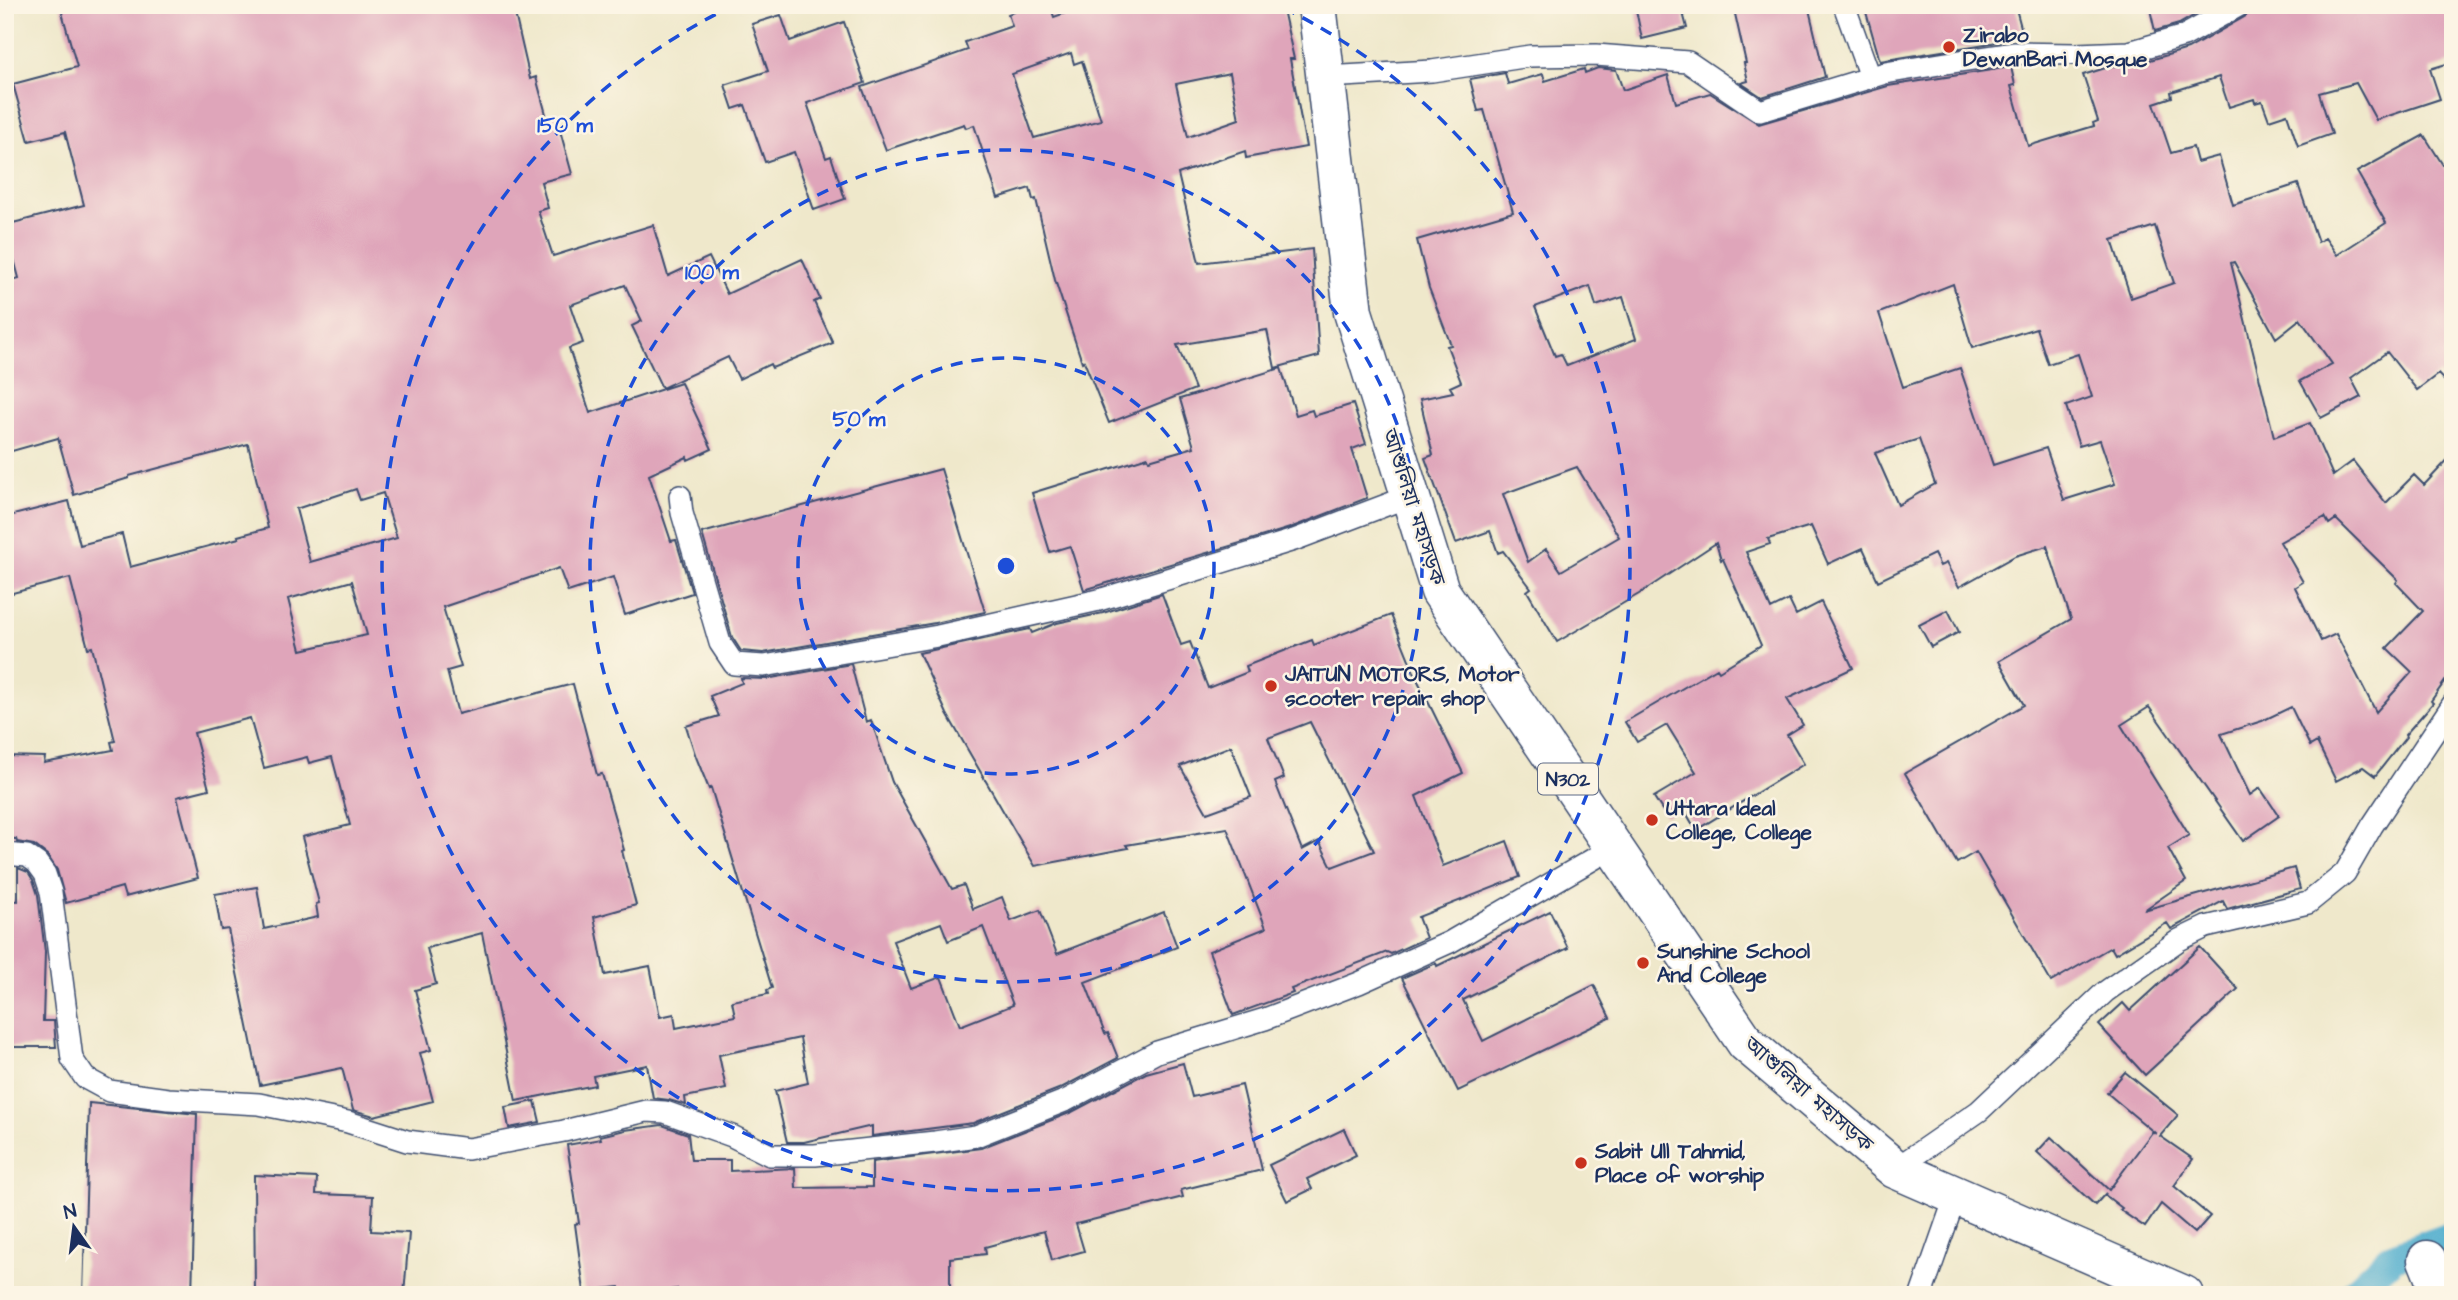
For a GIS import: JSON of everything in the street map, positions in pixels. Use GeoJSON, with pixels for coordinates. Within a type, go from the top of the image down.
{"type":"FeatureCollection","features":[{"type":"Feature","properties":{"kind":"highway","name":"আশুলিয়া মহাসড়ক"},"geometry":{"type":"LineString","coordinates":[[1317,5],[1353,312],[1440,591],[1746,1043],[1895,1169],[2184,1295]]}},
{"type":"Feature","properties":{"kind":"highway"},"geometry":{"type":"LineString","coordinates":[[2427,1260],[2441,1295]]}},
{"type":"Feature","properties":{"kind":"street"},"geometry":{"type":"LineString","coordinates":[[1844,5],[1870,77]]}},
{"type":"Feature","properties":{"kind":"street"},"geometry":{"type":"LineString","coordinates":[[1326,77],[1432,71],[1530,56],[1622,57],[1688,62],[1760,111],[1885,73],[2015,52],[2129,52],[2184,36],[2240,5]]}},
{"type":"Feature","properties":{"kind":"street"},"geometry":{"type":"LineString","coordinates":[[680,496],[682,513],[720,643],[734,664],[764,666],[938,636],[1099,600],[1294,540],[1410,496]]}},
{"type":"Feature","properties":{"kind":"street"},"geometry":{"type":"LineString","coordinates":[[1895,1169],[1979,1111],[2105,992],[2179,940],[2206,927],[2308,902],[2345,873],[2372,826],[2453,704]]}},
{"type":"Feature","properties":{"kind":"street"},"geometry":{"type":"LineString","coordinates":[[5,854],[27,856],[37,863],[45,874],[55,911],[72,1059],[85,1078],[108,1091],[168,1099],[259,1104],[348,1122],[408,1141],[467,1149],[564,1131],[646,1111],[665,1112],[732,1136],[770,1156],[815,1155],[976,1136],[1067,1100],[1157,1052],[1265,1019],[1359,983],[1450,942],[1614,847]]}},
{"type":"Feature","properties":{"kind":"street"},"geometry":{"type":"LineString","coordinates":[[1921,1295],[1956,1195]]}},
{"type":"Feature","properties":{"kind":"building"},"geometry":{"type":"Polygon","coordinates":[[[60,5],[513,5],[530,79],[536,77],[547,118],[556,116],[572,174],[541,182],[548,208],[538,211],[553,256],[653,225],[668,276],[709,257],[727,294],[802,259],[820,299],[814,302],[833,343],[772,368],[770,364],[739,379],[728,357],[662,388],[632,326],[642,321],[625,285],[570,305],[583,343],[569,348],[590,413],[681,383],[712,449],[688,460],[687,457],[649,475],[671,541],[676,540],[692,593],[625,615],[613,577],[568,592],[559,568],[443,607],[461,667],[447,671],[458,714],[573,684],[597,775],[602,774],[624,850],[622,851],[636,905],[594,917],[605,975],[650,966],[660,1017],[674,1014],[676,1028],[735,1016],[732,1001],[768,994],[767,990],[772,988],[711,788],[709,789],[696,757],[686,726],[719,716],[710,696],[742,683],[741,678],[766,679],[851,664],[866,722],[871,720],[892,782],[952,889],[964,885],[973,909],[1002,897],[1011,921],[1040,910],[1057,954],[1164,912],[1177,947],[1085,982],[1105,1034],[1108,1033],[1118,1058],[1061,1088],[973,1123],[872,1136],[872,1126],[804,1142],[787,1142],[775,1091],[808,1083],[800,1038],[719,1055],[726,1089],[685,1097],[686,1105],[653,1098],[647,1065],[593,1076],[595,1085],[516,1101],[482,933],[427,948],[436,984],[415,990],[431,1050],[420,1053],[433,1101],[374,1116],[353,1110],[342,1068],[260,1085],[228,929],[221,930],[215,894],[257,887],[264,929],[318,917],[316,904],[319,903],[302,837],[350,825],[332,757],[309,763],[307,757],[264,768],[250,718],[194,733],[209,789],[177,797],[198,878],[125,897],[122,887],[66,903],[57,870],[47,855],[34,845],[5,838],[5,756],[45,757],[44,763],[113,750],[111,742],[115,741],[92,647],[88,648],[70,578],[5,595],[5,517],[69,501],[80,545],[122,534],[130,567],[268,528],[248,444],[129,476],[74,495],[58,438],[5,453],[5,282],[19,278],[5,225],[84,205],[65,132],[29,141],[13,84],[77,67],[60,5]],[[356,489],[296,509],[310,562],[397,538],[383,493],[360,500],[356,489]],[[352,581],[288,599],[301,650],[367,635],[352,581]],[[941,923],[893,941],[911,988],[941,977],[960,1026],[1013,1005],[983,927],[948,941],[941,923]]]}},
{"type":"Feature","properties":{"kind":"building"},"geometry":{"type":"Polygon","coordinates":[[[1032,5],[1050,5],[1054,17],[1088,5],[1239,5],[1240,11],[1282,5],[1294,59],[1290,59],[1306,147],[1246,158],[1245,151],[1178,174],[1199,263],[1312,249],[1319,356],[1275,368],[1267,330],[1177,345],[1195,389],[1109,423],[1084,361],[1082,362],[1055,280],[1036,199],[1033,200],[1030,188],[998,198],[974,125],[966,128],[964,124],[886,150],[862,87],[968,50],[965,42],[1012,26],[1008,14],[1032,5]],[[1071,53],[1012,74],[1034,138],[1101,120],[1082,61],[1074,64],[1071,53]],[[1230,73],[1176,84],[1188,137],[1239,119],[1230,73]]]}},
{"type":"Feature","properties":{"kind":"building"},"geometry":{"type":"Polygon","coordinates":[[[1635,5],[1681,5],[1687,28],[1642,39],[1635,5]]]}},
{"type":"Feature","properties":{"kind":"building"},"geometry":{"type":"Polygon","coordinates":[[[1733,5],[1808,5],[1825,77],[1762,97],[1741,83],[1748,81],[1733,5]]]}},
{"type":"Feature","properties":{"kind":"building"},"geometry":{"type":"Polygon","coordinates":[[[1864,5],[2015,5],[2022,31],[2003,36],[2004,41],[1880,61],[1864,5]]]}},
{"type":"Feature","properties":{"kind":"building"},"geometry":{"type":"Polygon","coordinates":[[[2149,5],[2212,5],[2179,24],[2155,31],[2149,5]]]}},
{"type":"Feature","properties":{"kind":"building"},"geometry":{"type":"Polygon","coordinates":[[[2253,5],[2453,5],[2453,62],[2430,69],[2440,99],[2376,120],[2356,83],[2319,93],[2332,134],[2298,146],[2287,114],[2269,120],[2262,101],[2255,103],[2254,99],[2229,107],[2219,77],[2171,92],[2172,97],[2154,103],[2171,153],[2193,147],[2197,162],[2219,156],[2233,205],[2298,184],[2318,242],[2325,238],[2337,255],[2386,223],[2357,172],[2424,135],[2453,181],[2453,390],[2438,374],[2417,390],[2387,352],[2351,378],[2361,397],[2321,418],[2300,381],[2332,364],[2300,319],[2276,338],[2234,262],[2231,263],[2274,437],[2310,423],[2333,476],[2353,461],[2386,503],[2414,475],[2424,485],[2453,454],[2453,670],[2431,701],[2433,703],[2375,776],[2363,767],[2336,781],[2317,742],[2310,746],[2291,707],[2262,721],[2221,734],[2250,795],[2260,788],[2279,816],[2243,841],[2149,707],[2121,725],[2189,835],[2168,848],[2186,881],[2144,910],[2294,868],[2300,889],[2227,909],[2223,901],[2171,929],[2167,923],[2115,954],[2111,947],[2051,982],[1976,852],[1957,863],[1905,773],[2024,705],[1999,661],[2071,619],[2047,546],[2015,556],[1959,587],[1946,563],[1940,566],[1934,554],[1878,581],[1863,548],[1828,564],[1811,526],[1768,539],[1770,544],[1746,552],[1771,609],[1789,600],[1796,615],[1821,602],[1853,668],[1787,699],[1803,725],[1787,735],[1804,764],[1696,830],[1682,806],[1666,816],[1654,797],[1696,772],[1667,725],[1637,742],[1625,722],[1761,645],[1723,559],[1721,560],[1716,543],[1639,594],[1557,642],[1527,591],[1531,588],[1503,551],[1498,553],[1490,531],[1456,543],[1425,458],[1433,455],[1420,399],[1453,392],[1450,387],[1461,382],[1447,346],[1451,345],[1429,288],[1417,240],[1513,212],[1484,110],[1478,111],[1470,79],[1505,73],[1508,84],[1543,74],[1545,81],[1584,69],[1585,73],[1598,68],[1616,70],[1623,90],[1668,75],[1676,103],[1710,93],[1759,124],[1888,86],[2011,67],[2015,85],[2011,86],[2028,146],[2094,126],[2093,123],[2098,121],[2083,75],[2112,66],[2133,65],[2188,49],[2246,16],[2253,5]],[[2155,226],[2112,240],[2131,298],[2174,283],[2155,226]],[[1953,284],[1879,313],[1903,387],[1960,368],[1993,465],[2046,448],[2064,500],[2115,484],[2100,440],[2079,446],[2066,406],[2092,397],[2078,354],[2048,364],[2036,328],[1972,348],[1953,284]],[[1590,286],[1535,307],[1555,356],[1561,354],[1567,366],[1636,339],[1623,297],[1596,306],[1590,286]],[[1919,439],[1875,453],[1898,505],[1935,484],[1919,439]],[[1577,467],[1503,494],[1528,562],[1546,549],[1561,571],[1619,537],[1577,467]],[[2325,517],[2280,542],[2303,582],[2295,587],[2321,641],[2336,634],[2376,712],[2412,672],[2387,648],[2423,611],[2396,583],[2398,580],[2336,519],[2329,524],[2325,517]]]}},
{"type":"Feature","properties":{"kind":"building"},"geometry":{"type":"Polygon","coordinates":[[[781,15],[790,41],[844,22],[865,83],[807,103],[826,158],[831,156],[845,199],[814,210],[794,152],[765,162],[745,105],[733,109],[725,85],[768,71],[752,24],[781,15]]]}},
{"type":"Feature","properties":{"kind":"building"},"geometry":{"type":"Polygon","coordinates":[[[1281,368],[1296,415],[1312,410],[1314,416],[1353,404],[1366,444],[1352,449],[1367,498],[1290,528],[1084,590],[1070,546],[1050,552],[1032,493],[1148,457],[1149,460],[1194,447],[1180,399],[1281,368]]]}},
{"type":"Feature","properties":{"kind":"building"},"geometry":{"type":"Polygon","coordinates":[[[941,469],[985,612],[763,653],[741,651],[732,637],[702,533],[941,469]]]}},
{"type":"Feature","properties":{"kind":"building"},"geometry":{"type":"Polygon","coordinates":[[[1162,594],[1181,645],[1190,642],[1208,688],[1248,672],[1246,666],[1312,640],[1314,645],[1391,615],[1416,677],[1463,773],[1416,796],[1443,866],[1507,841],[1520,877],[1418,917],[1426,938],[1391,954],[1387,952],[1291,989],[1293,993],[1233,1015],[1209,951],[1266,928],[1227,828],[1126,845],[1128,848],[1035,866],[947,714],[919,653],[1030,629],[1032,633],[1057,623],[1103,613],[1162,594]],[[1310,722],[1268,738],[1284,778],[1275,782],[1302,850],[1319,841],[1332,867],[1374,851],[1310,722]],[[1231,746],[1180,766],[1207,813],[1251,797],[1231,746]]]}},
{"type":"Feature","properties":{"kind":"building"},"geometry":{"type":"Polygon","coordinates":[[[1948,610],[1959,632],[1931,647],[1919,625],[1948,610]]]}},
{"type":"Feature","properties":{"kind":"building"},"geometry":{"type":"Polygon","coordinates":[[[18,868],[28,872],[38,895],[45,952],[43,1021],[54,1021],[56,1047],[5,1047],[5,900],[18,901],[18,868]]]}},
{"type":"Feature","properties":{"kind":"building"},"geometry":{"type":"Polygon","coordinates":[[[1550,911],[1568,948],[1463,1000],[1483,1041],[1594,985],[1610,1018],[1458,1091],[1402,978],[1436,963],[1437,966],[1550,911]]]}},
{"type":"Feature","properties":{"kind":"building"},"geometry":{"type":"Polygon","coordinates":[[[2200,947],[2238,989],[2145,1075],[2099,1025],[2123,1003],[2130,1011],[2200,947]]]}},
{"type":"Feature","properties":{"kind":"building"},"geometry":{"type":"Polygon","coordinates":[[[1183,1063],[1192,1097],[1242,1085],[1262,1170],[1181,1190],[1183,1197],[1076,1224],[1084,1251],[1052,1260],[1044,1231],[985,1247],[986,1254],[950,1258],[950,1295],[677,1295],[677,1289],[620,1295],[619,1287],[584,1291],[575,1224],[579,1223],[567,1145],[601,1139],[600,1136],[625,1130],[662,1125],[688,1134],[691,1160],[730,1160],[730,1171],[795,1168],[796,1188],[872,1187],[872,1162],[981,1148],[1072,1112],[1146,1073],[1183,1063]]]}},
{"type":"Feature","properties":{"kind":"building"},"geometry":{"type":"Polygon","coordinates":[[[2125,1072],[2178,1115],[2160,1136],[2193,1159],[2174,1186],[2210,1216],[2195,1233],[2161,1204],[2145,1227],[2120,1210],[2122,1208],[2105,1195],[2106,1193],[2095,1205],[2037,1152],[2051,1137],[2109,1190],[2153,1131],[2107,1093],[2125,1072]]]}},
{"type":"Feature","properties":{"kind":"building"},"geometry":{"type":"Polygon","coordinates":[[[535,1101],[540,1122],[509,1128],[505,1107],[535,1101]]]}},
{"type":"Feature","properties":{"kind":"building"},"geometry":{"type":"Polygon","coordinates":[[[89,1103],[197,1114],[192,1295],[83,1295],[89,1103]]]}},
{"type":"Feature","properties":{"kind":"building"},"geometry":{"type":"Polygon","coordinates":[[[1344,1129],[1356,1155],[1307,1179],[1312,1189],[1287,1201],[1269,1165],[1344,1129]]]}},
{"type":"Feature","properties":{"kind":"building"},"geometry":{"type":"Polygon","coordinates":[[[254,1175],[317,1178],[316,1194],[373,1196],[371,1231],[409,1233],[404,1295],[255,1295],[254,1175]]]}},
{"type":"Feature","properties":{"kind":"waterway"},"geometry":{"type":"LineString","coordinates":[[2352,1295],[2392,1257],[2453,1235]]}},
{"type":"Feature","properties":{"kind":"place","name":"Zirabo DewanBari Mosque"},"geometry":{"type":"Point","coordinates":[1949,47]}},
{"type":"Feature","properties":{"kind":"place","name":"JAITUN MOTORS, Motor scooter repair shop"},"geometry":{"type":"Point","coordinates":[1271,686]}},
{"type":"Feature","properties":{"kind":"place","name":"Uttara Ideal College, College"},"geometry":{"type":"Point","coordinates":[1652,820]}},
{"type":"Feature","properties":{"kind":"place","name":"Sunshine School And College"},"geometry":{"type":"Point","coordinates":[1643,963]}},
{"type":"Feature","properties":{"kind":"place","name":"Sabit Ull Tahmid, Place of worship"},"geometry":{"type":"Point","coordinates":[1581,1163]}}]}
